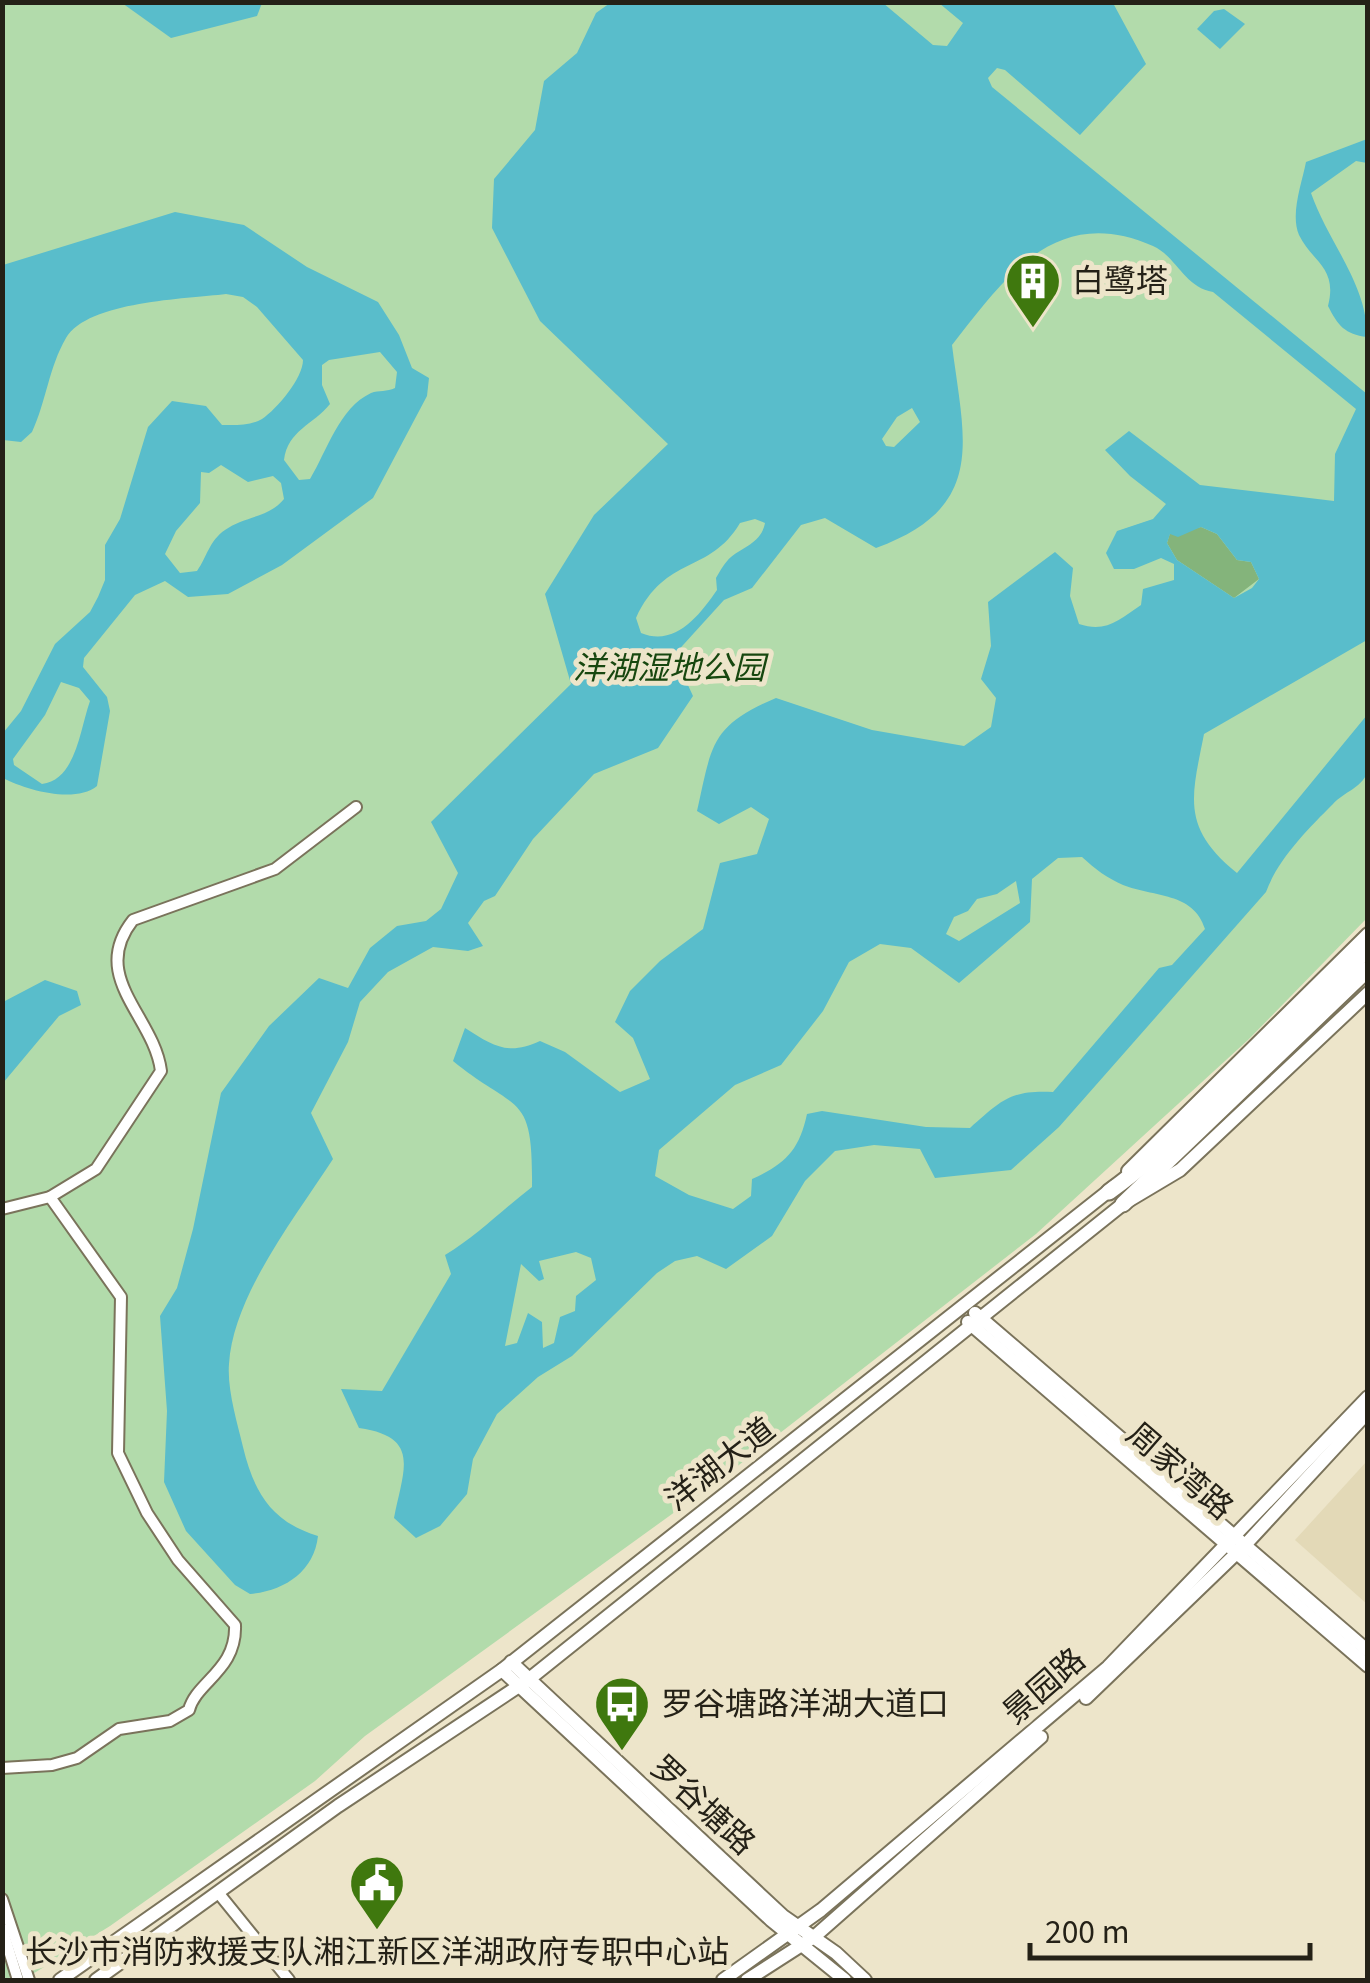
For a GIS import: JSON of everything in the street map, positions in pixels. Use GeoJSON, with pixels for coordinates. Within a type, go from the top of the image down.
{"type":"FeatureCollection","features":[{"type":"Feature","properties":{"kind":"highway"},"geometry":{"type":"LineString","coordinates":[[1109,1192],[1227,1101],[1368,949]]}},
{"type":"Feature","properties":{"kind":"highway"},"geometry":{"type":"LineString","coordinates":[[1124,1204],[1368,969]]}},
{"type":"Feature","properties":{"kind":"main road","name":"洋湖大道"},"geometry":{"type":"LineString","coordinates":[[60,1980],[506,1666],[963,1310],[1109,1192],[1174,1122],[1368,934]]}},
{"type":"Feature","properties":{"kind":"main road","name":"洋湖大道"},"geometry":{"type":"LineString","coordinates":[[96,1980],[217,1897],[338,1806],[524,1683],[1124,1204],[1180,1170],[1368,992]]}},
{"type":"Feature","properties":{"kind":"main road","name":"周家湾路"},"geometry":{"type":"LineString","coordinates":[[963,1310],[1235,1545],[1368,1666]]}},
{"type":"Feature","properties":{"kind":"main road","name":"景园路"},"geometry":{"type":"LineString","coordinates":[[747,1980],[814,1937],[1114,1673],[1368,1396]]}},
{"type":"Feature","properties":{"kind":"main road","name":"景园路"},"geometry":{"type":"LineString","coordinates":[[723,1980],[821,1910],[1108,1667],[1368,1412]]}},
{"type":"Feature","properties":{"kind":"main road","name":"周家湾路"},"geometry":{"type":"LineString","coordinates":[[1235,1545],[1368,1651]]}},
{"type":"Feature","properties":{"kind":"main road","name":"罗谷塘路"},"geometry":{"type":"LineString","coordinates":[[506,1666],[790,1930],[800,1945],[845,1980]]}},
{"type":"Feature","properties":{"kind":"main road","name":"罗谷塘路"},"geometry":{"type":"LineString","coordinates":[[790,1930],[814,1937],[865,1980]]}},
{"type":"Feature","properties":{"kind":"street"},"geometry":{"type":"LineString","coordinates":[[2,1209],[50,1197],[96,1169],[161,1071],[159,1054],[131,1010],[120,975],[116,950],[133,920],[275,869],[356,806]]}},
{"type":"Feature","properties":{"kind":"street"},"geometry":{"type":"LineString","coordinates":[[2,1768],[52,1765],[77,1758],[119,1728],[170,1721],[189,1710],[191,1702],[217,1677],[236,1639],[235,1625],[178,1560],[147,1513],[118,1453],[121,1297],[50,1197]]}},
{"type":"Feature","properties":{"kind":"street"},"geometry":{"type":"LineString","coordinates":[[217,1897],[280,1980]]}},
{"type":"Feature","properties":{"kind":"street"},"geometry":{"type":"LineString","coordinates":[[217,1897],[289,1980]]}},
{"type":"Feature","properties":{"kind":"street"},"geometry":{"type":"LineString","coordinates":[[2,1899],[29,1980]]}},
{"type":"Feature","properties":{"kind":"street"},"geometry":{"type":"LineString","coordinates":[[2,1928],[18,1980]]}},
{"type":"Feature","properties":{"kind":"shaded area"},"geometry":{"type":"Polygon","coordinates":[[[1367,1461],[1367,1604],[1295,1540],[1367,1461]]]}},
{"type":"Feature","properties":{"kind":"green space","name":"洋湖湿地公园"},"geometry":{"type":"Polygon","coordinates":[[[3,3],[1367,3],[1367,918],[1249,1039],[1036,1234],[726,1475],[365,1736],[315,1781],[110,1926],[23,1980],[3,1980],[3,3]]]}},
{"type":"Feature","properties":{"kind":"green space"},"geometry":{"type":"Polygon","coordinates":[[[1201,527],[1217,534],[1237,560],[1251,562],[1259,579],[1234,598],[1177,560],[1167,543],[1170,533],[1201,527]]]}},
{"type":"Feature","properties":{"kind":"water"},"geometry":{"type":"Polygon","coordinates":[[[122,3],[262,3],[257,16],[171,38],[122,3]]]}},
{"type":"Feature","properties":{"kind":"water"},"geometry":{"type":"Polygon","coordinates":[[[610,3],[883,3],[933,45],[947,46],[963,23],[939,3],[1113,3],[1146,64],[1080,135],[1005,70],[997,68],[988,78],[992,87],[1367,394],[1367,640],[1204,734],[1194,793],[1198,825],[1206,841],[1237,873],[1367,715],[1367,773],[1304,834],[1278,868],[1266,892],[1059,1127],[1011,1170],[935,1178],[920,1149],[874,1145],[835,1151],[805,1181],[772,1236],[726,1269],[697,1256],[675,1261],[657,1273],[572,1356],[538,1377],[497,1414],[473,1459],[467,1494],[440,1526],[416,1538],[394,1518],[403,1471],[400,1448],[379,1432],[359,1428],[341,1389],[382,1391],[451,1274],[445,1255],[532,1187],[532,1156],[525,1118],[507,1099],[453,1061],[465,1028],[501,1047],[519,1048],[540,1041],[565,1052],[620,1092],[650,1079],[633,1038],[615,1022],[630,991],[660,961],[703,929],[720,863],[757,854],[769,819],[751,807],[719,824],[697,811],[711,754],[726,729],[754,708],[776,698],[872,730],[964,746],[991,727],[996,698],[981,679],[991,646],[988,602],[1055,552],[1073,568],[1070,596],[1079,624],[1097,627],[1119,620],[1141,605],[1143,589],[1174,580],[1174,564],[1161,558],[1134,569],[1114,569],[1106,553],[1117,531],[1153,519],[1166,504],[1105,450],[1129,431],[1200,485],[1334,501],[1335,454],[1356,409],[1213,292],[1195,284],[1153,246],[1119,235],[1088,234],[1061,240],[1036,254],[1013,272],[952,345],[963,441],[952,491],[937,512],[912,531],[876,548],[825,518],[801,525],[752,588],[724,600],[674,655],[693,696],[658,748],[594,774],[533,839],[495,896],[484,901],[468,923],[483,946],[468,951],[433,947],[388,972],[360,1002],[348,1042],[311,1113],[333,1159],[269,1257],[233,1338],[229,1364],[231,1395],[259,1492],[288,1523],[318,1536],[310,1560],[295,1577],[274,1589],[250,1594],[235,1585],[186,1531],[164,1482],[167,1411],[160,1316],[177,1288],[221,1093],[269,1026],[319,978],[348,988],[370,948],[397,926],[426,921],[441,909],[458,873],[431,822],[571,684],[545,594],[594,515],[668,444],[540,321],[492,228],[494,179],[535,130],[544,81],[577,53],[596,13],[610,3]],[[912,408],[897,417],[882,439],[886,446],[894,447],[920,422],[912,408]],[[755,519],[740,523],[728,539],[661,583],[636,618],[641,633],[665,636],[694,619],[717,590],[716,578],[725,564],[756,540],[765,523],[755,519]],[[1201,527],[1178,537],[1170,534],[1167,543],[1177,560],[1234,598],[1259,579],[1251,562],[1237,560],[1217,534],[1201,527]],[[1082,857],[1058,858],[1032,879],[1030,922],[959,983],[911,948],[880,944],[849,962],[823,1011],[781,1065],[735,1085],[659,1150],[655,1176],[689,1195],[733,1209],[751,1196],[752,1179],[789,1155],[800,1138],[807,1114],[822,1111],[926,1127],[970,1128],[1016,1095],[1053,1092],[1159,968],[1172,965],[1205,929],[1200,917],[1182,902],[1123,885],[1082,857]],[[1016,881],[997,894],[977,899],[968,911],[954,917],[946,934],[959,941],[1020,903],[1016,881]],[[576,1252],[539,1261],[544,1279],[539,1281],[521,1264],[505,1346],[517,1343],[528,1313],[542,1322],[543,1348],[554,1343],[560,1317],[575,1311],[576,1296],[596,1280],[591,1258],[576,1252]]]}},
{"type":"Feature","properties":{"kind":"water"},"geometry":{"type":"Polygon","coordinates":[[[1224,9],[1245,24],[1220,49],[1197,29],[1214,11],[1224,9]]]}},
{"type":"Feature","properties":{"kind":"water"},"geometry":{"type":"Polygon","coordinates":[[[1367,139],[1367,163],[1356,161],[1311,193],[1361,299],[1367,337],[1348,331],[1332,313],[1328,306],[1327,274],[1299,235],[1296,218],[1306,162],[1367,139]]]}},
{"type":"Feature","properties":{"kind":"water"},"geometry":{"type":"Polygon","coordinates":[[[175,212],[244,225],[307,267],[378,302],[399,335],[412,368],[429,378],[427,396],[373,498],[282,565],[228,594],[188,597],[165,581],[135,595],[84,658],[83,667],[107,697],[110,711],[97,786],[76,794],[37,791],[3,778],[3,733],[21,711],[55,644],[90,612],[98,597],[105,580],[105,545],[120,519],[148,427],[172,401],[206,406],[222,425],[257,421],[288,392],[303,360],[257,307],[243,297],[226,294],[116,309],[95,316],[66,338],[32,432],[21,442],[3,440],[3,265],[175,212]],[[380,352],[329,360],[322,365],[322,385],[330,404],[290,442],[284,460],[299,480],[310,479],[350,409],[371,393],[395,388],[397,372],[380,352]],[[221,465],[209,473],[201,472],[200,503],[176,531],[165,554],[180,573],[197,571],[225,530],[271,510],[284,499],[281,483],[273,476],[248,482],[221,465]],[[61,682],[45,715],[13,759],[14,765],[42,784],[62,773],[69,763],[90,701],[79,688],[61,682]]]}},
{"type":"Feature","properties":{"kind":"water"},"geometry":{"type":"Polygon","coordinates":[[[45,980],[77,991],[81,1005],[59,1016],[3,1083],[3,1002],[45,980]]]}},
{"type":"Feature","properties":{"kind":"place","name":"白鹭塔"},"geometry":{"type":"Point","coordinates":[1033,330]}},
{"type":"Feature","properties":{"kind":"place","name":"罗谷塘路洋湖大道口"},"geometry":{"type":"Point","coordinates":[622,1753]}},
{"type":"Feature","properties":{"kind":"place","name":"长沙市消防救援支队湘江新区洋湖政府专职中心站"},"geometry":{"type":"Point","coordinates":[377,1932]}}]}
